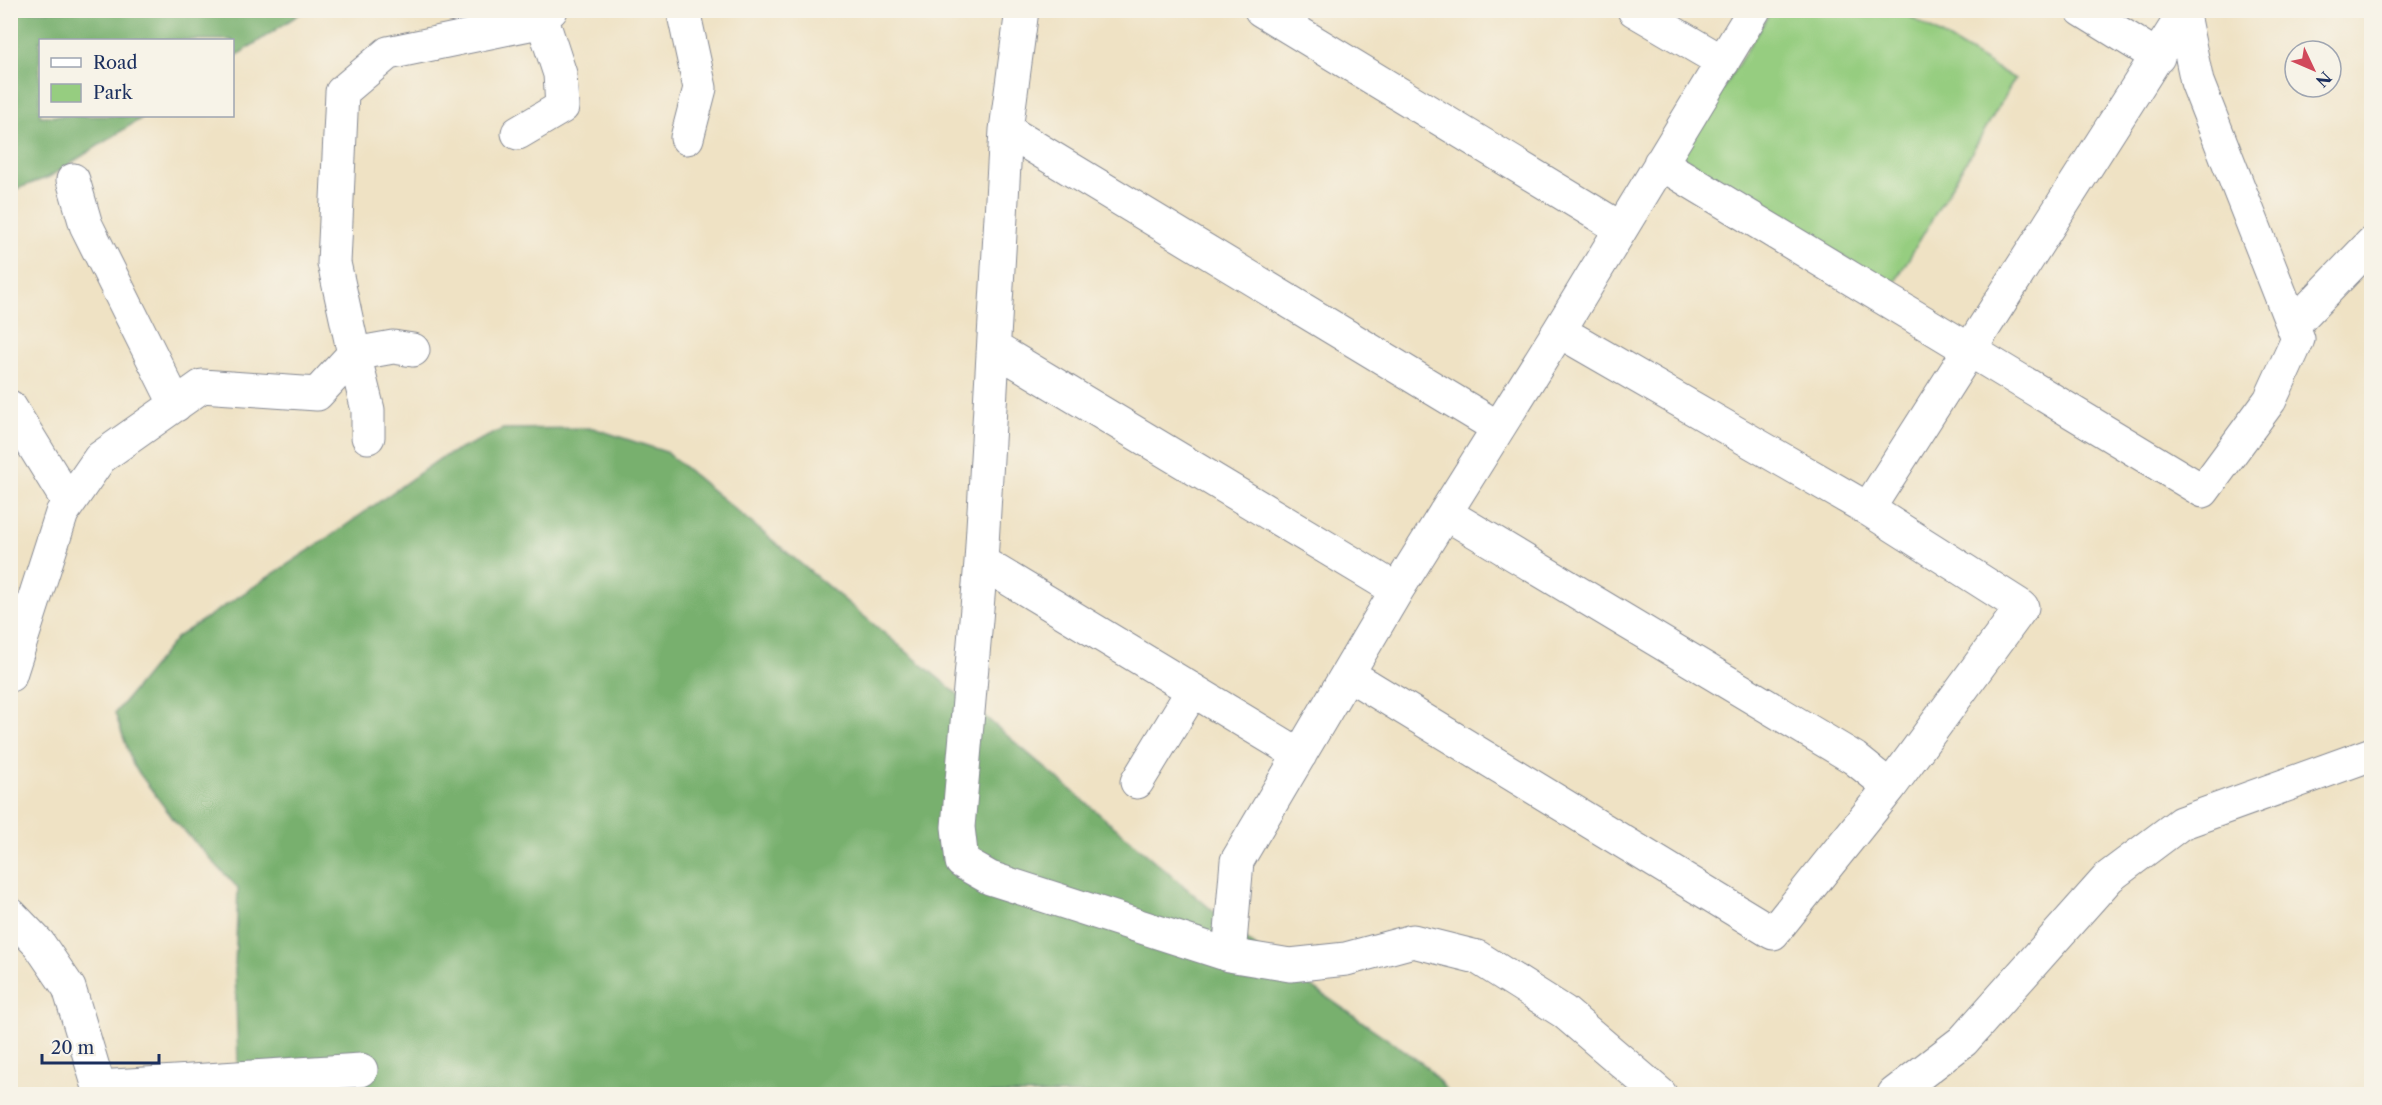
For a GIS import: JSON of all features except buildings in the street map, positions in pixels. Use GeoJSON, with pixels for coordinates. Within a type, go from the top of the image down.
{"type":"FeatureCollection","features":[{"type":"Feature","properties":{"kind":"street"},"geometry":{"type":"LineString","coordinates":[[682,10],[700,88],[687,138]]}},
{"type":"Feature","properties":{"kind":"street"},"geometry":{"type":"LineString","coordinates":[[1022,10],[1006,130],[981,562],[958,827],[962,862],[990,878],[1228,955],[1290,965],[1346,959],[1413,941],[1477,957],[1564,1012],[1660,1095]]}},
{"type":"Feature","properties":{"kind":"street"},"geometry":{"type":"LineString","coordinates":[[1262,10],[1620,228]]}},
{"type":"Feature","properties":{"kind":"street"},"geometry":{"type":"LineString","coordinates":[[1634,10],[1723,62]]}},
{"type":"Feature","properties":{"kind":"street"},"geometry":{"type":"LineString","coordinates":[[1228,955],[1237,861],[1397,590],[1559,331],[1754,10]]}},
{"type":"Feature","properties":{"kind":"street"},"geometry":{"type":"LineString","coordinates":[[2082,10],[2158,57]]}},
{"type":"Feature","properties":{"kind":"street"},"geometry":{"type":"LineString","coordinates":[[368,437],[368,410],[334,263],[342,92],[388,53],[529,24],[546,14],[560,74],[562,107],[518,133]]}},
{"type":"Feature","properties":{"kind":"street"},"geometry":{"type":"LineString","coordinates":[[1660,163],[2203,491],[2270,400],[2298,339],[2197,82],[2182,14]]}},
{"type":"Feature","properties":{"kind":"street"},"geometry":{"type":"LineString","coordinates":[[1868,509],[2158,57],[2182,14]]}},
{"type":"Feature","properties":{"kind":"street"},"geometry":{"type":"LineString","coordinates":[[1006,130],[1497,427]]}},
{"type":"Feature","properties":{"kind":"street"},"geometry":{"type":"LineString","coordinates":[[73,180],[86,225],[176,405]]}},
{"type":"Feature","properties":{"kind":"street"},"geometry":{"type":"LineString","coordinates":[[2293,325],[2372,243]]}},
{"type":"Feature","properties":{"kind":"street"},"geometry":{"type":"LineString","coordinates":[[1348,674],[1773,933],[1890,787],[2022,606],[1868,509],[1559,331]]}},
{"type":"Feature","properties":{"kind":"street"},"geometry":{"type":"LineString","coordinates":[[10,675],[21,603],[62,513],[100,458],[202,386],[317,394],[354,354],[393,347],[413,350]]}},
{"type":"Feature","properties":{"kind":"street"},"geometry":{"type":"LineString","coordinates":[[994,348],[1397,590]]}},
{"type":"Feature","properties":{"kind":"street"},"geometry":{"type":"LineString","coordinates":[[10,406],[69,503]]}},
{"type":"Feature","properties":{"kind":"street"},"geometry":{"type":"LineString","coordinates":[[1444,513],[1854,758],[1890,787]]}},
{"type":"Feature","properties":{"kind":"street"},"geometry":{"type":"LineString","coordinates":[[981,562],[1300,755]]}},
{"type":"Feature","properties":{"kind":"street"},"geometry":{"type":"LineString","coordinates":[[1137,782],[1193,690]]}},
{"type":"Feature","properties":{"kind":"street"},"geometry":{"type":"LineString","coordinates":[[1894,1095],[1963,1041],[2109,877],[2181,823],[2372,754]]}},
{"type":"Feature","properties":{"kind":"street"},"geometry":{"type":"LineString","coordinates":[[10,914],[39,944],[69,988],[100,1091],[361,1070]]}},
{"type":"Feature","properties":{"kind":"green space"},"geometry":{"type":"Polygon","coordinates":[[[11,11],[304,11],[234,57],[234,39],[39,39],[39,117],[143,117],[49,177],[11,191],[11,11]]]}},
{"type":"Feature","properties":{"kind":"green space"},"geometry":{"type":"Polygon","coordinates":[[[1771,11],[1901,11],[2015,79],[1892,287],[1681,156],[1771,11]]]}},
{"type":"Feature","properties":{"kind":"green space"},"geometry":{"type":"Polygon","coordinates":[[[593,428],[666,452],[990,721],[1259,950],[1426,1066],[1450,1094],[239,1094],[235,968],[238,888],[174,820],[133,765],[115,713],[177,637],[328,538],[441,458],[503,429],[593,428]]]}}]}
